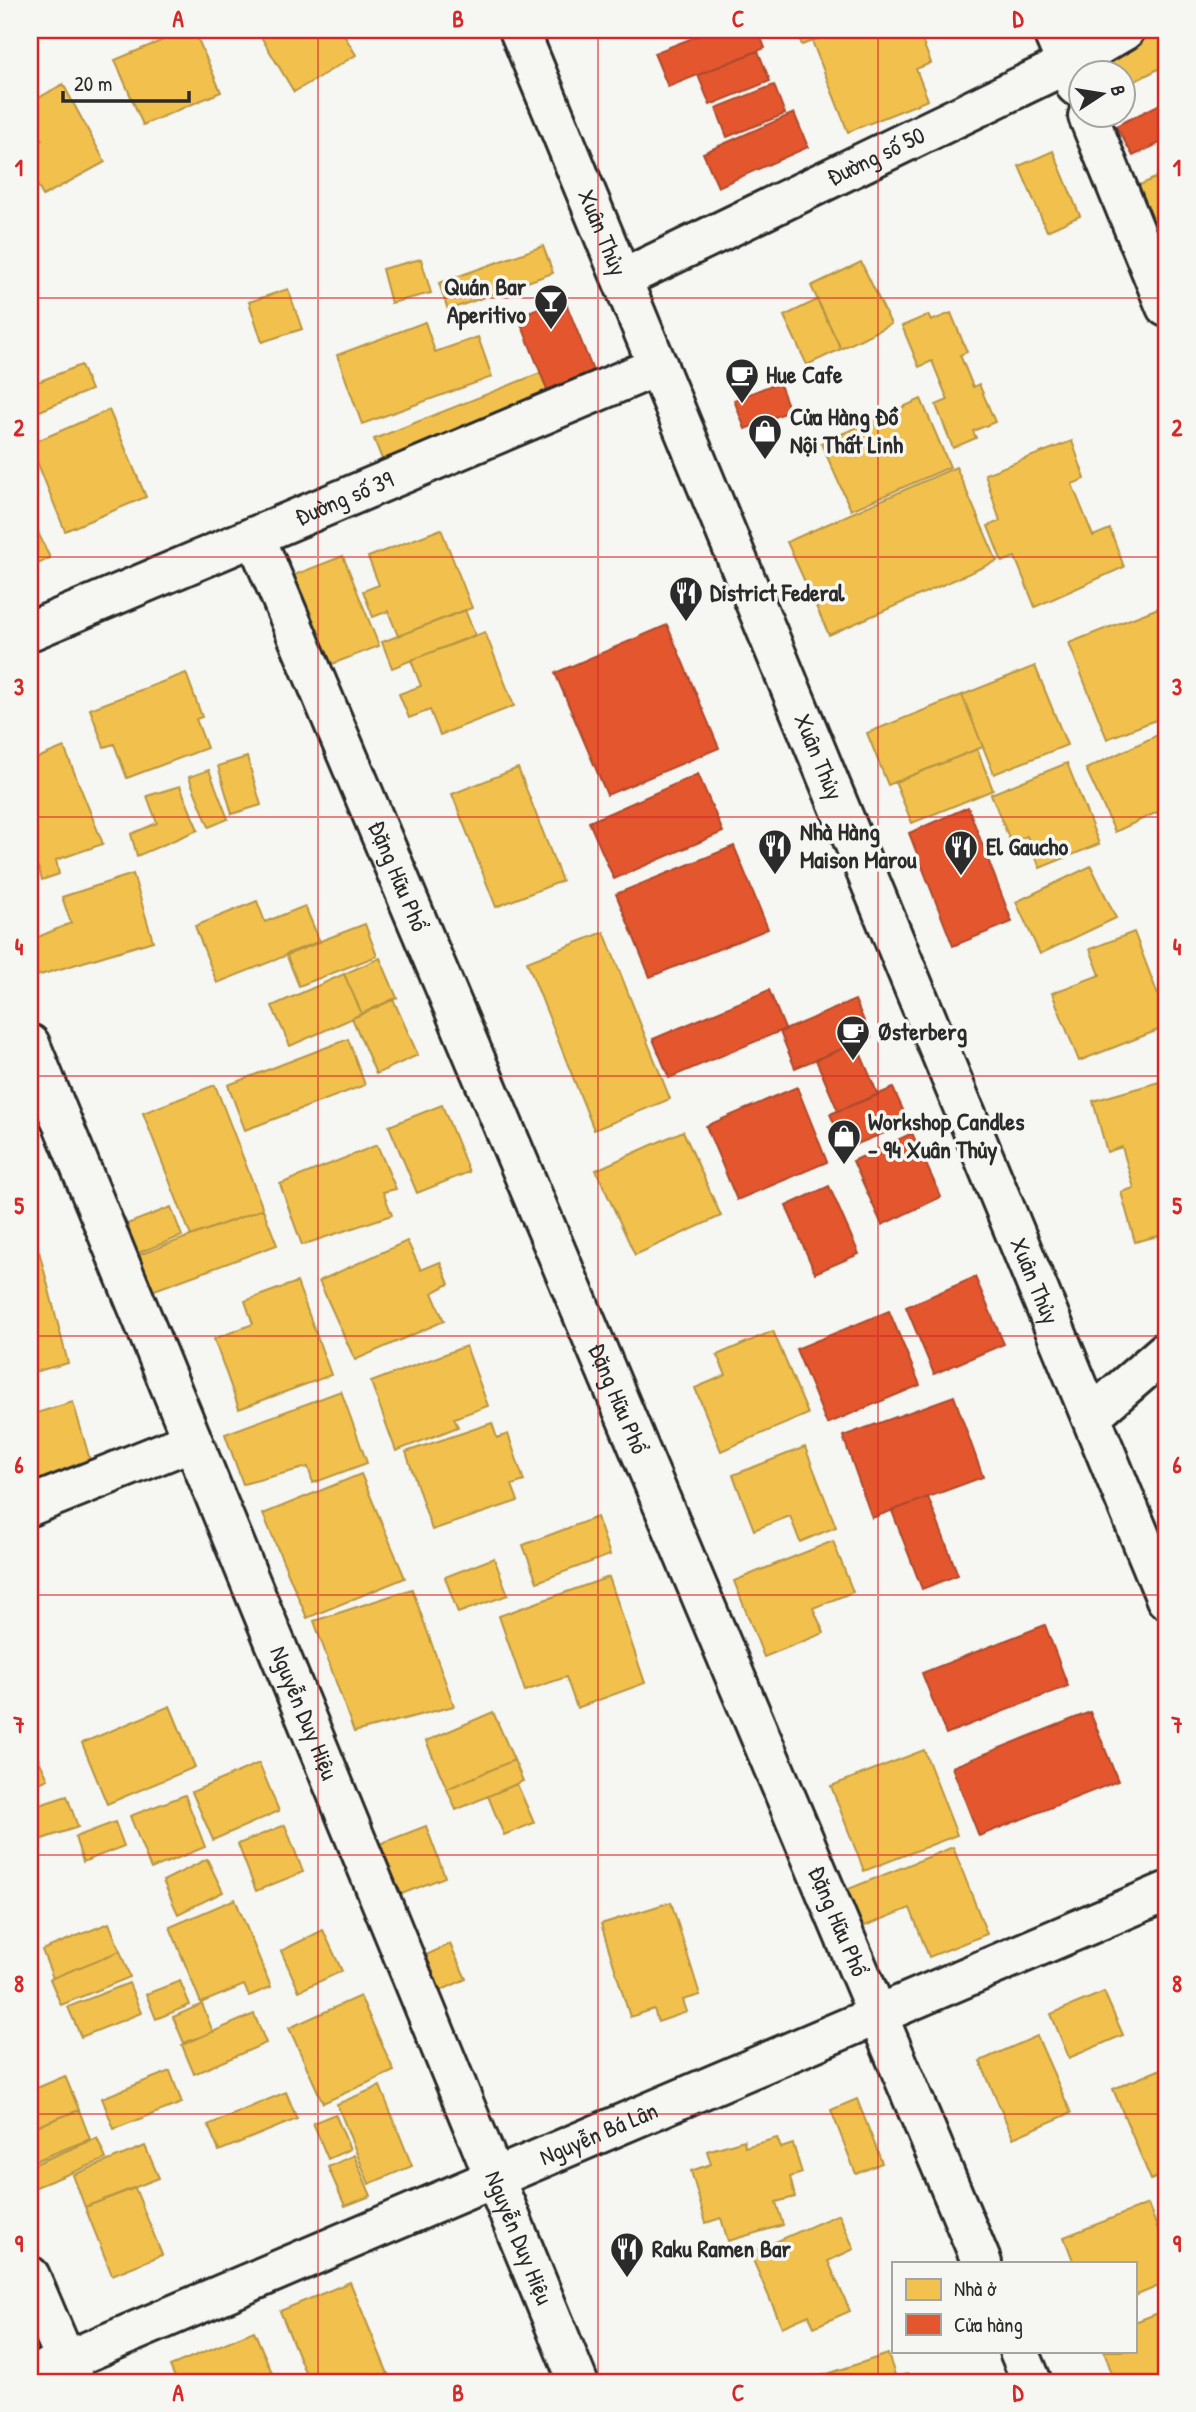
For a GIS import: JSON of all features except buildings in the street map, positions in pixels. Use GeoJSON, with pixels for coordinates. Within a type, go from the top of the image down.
{"type":"FeatureCollection","features":[{"type":"Feature","properties":{"kind":"street","name":"Xuân Thủy"},"geometry":{"type":"LineString","coordinates":[[519,30],[1166,1599]]}},
{"type":"Feature","properties":{"kind":"street"},"geometry":{"type":"LineString","coordinates":[[1052,30],[1066,62]]}},
{"type":"Feature","properties":{"kind":"street","name":"Đường số 50"},"geometry":{"type":"LineString","coordinates":[[1095,60],[1125,30]]}},
{"type":"Feature","properties":{"kind":"street","name":"Đường số 50"},"geometry":{"type":"LineString","coordinates":[[622,279],[1066,85]]}},
{"type":"Feature","properties":{"kind":"street"},"geometry":{"type":"LineString","coordinates":[[1094,130],[1166,307]]}},
{"type":"Feature","properties":{"kind":"street","name":"Đường số 39"},"geometry":{"type":"LineString","coordinates":[[30,631],[658,366]]}},
{"type":"Feature","properties":{"kind":"street","name":"Đặng Hữu Phổ"},"geometry":{"type":"LineString","coordinates":[[255,536],[982,2262]]}},
{"type":"Feature","properties":{"kind":"street","name":"Nguyễn Duy Hiệu"},"geometry":{"type":"LineString","coordinates":[[30,1044],[578,2382]]}},
{"type":"Feature","properties":{"kind":"street"},"geometry":{"type":"LineString","coordinates":[[1091,1416],[1166,1351]]}},
{"type":"Feature","properties":{"kind":"street"},"geometry":{"type":"LineString","coordinates":[[30,1506],[192,1441]]}},
{"type":"Feature","properties":{"kind":"street","name":"Nguyễn Bá Lân"},"geometry":{"type":"LineString","coordinates":[[30,2376],[70,2372],[494,2179],[1166,1892]]}},
{"type":"Feature","properties":{"kind":"street"},"geometry":{"type":"LineString","coordinates":[[30,2276],[70,2372]]}},
{"type":"Feature","properties":{"kind":"street"},"geometry":{"type":"LineString","coordinates":[[1019,2352],[1032,2382]]}},
{"type":"Feature","properties":{"kind":"place","name":"Quán Bar Aperitivo"},"geometry":{"type":"Point","coordinates":[551,331]}},
{"type":"Feature","properties":{"kind":"place","name":"Hue Cafe"},"geometry":{"type":"Point","coordinates":[742,405]}},
{"type":"Feature","properties":{"kind":"place","name":"Cửa Hàng Đồ Nội Thất Linh"},"geometry":{"type":"Point","coordinates":[765,461]}},
{"type":"Feature","properties":{"kind":"place","name":"District Federal"},"geometry":{"type":"Point","coordinates":[686,623]}},
{"type":"Feature","properties":{"kind":"place","name":"Nhà Hàng Maison Marou"},"geometry":{"type":"Point","coordinates":[775,876]}},
{"type":"Feature","properties":{"kind":"place","name":"El Gaucho"},"geometry":{"type":"Point","coordinates":[961,877]}},
{"type":"Feature","properties":{"kind":"place","name":"Østerberg"},"geometry":{"type":"Point","coordinates":[853,1062]}},
{"type":"Feature","properties":{"kind":"place","name":"Workshop Candles - 94 Xuân Thủy"},"geometry":{"type":"Point","coordinates":[844,1166]}},
{"type":"Feature","properties":{"kind":"place","name":"Raku Ramen Bar"},"geometry":{"type":"Point","coordinates":[627,2279]}}]}
